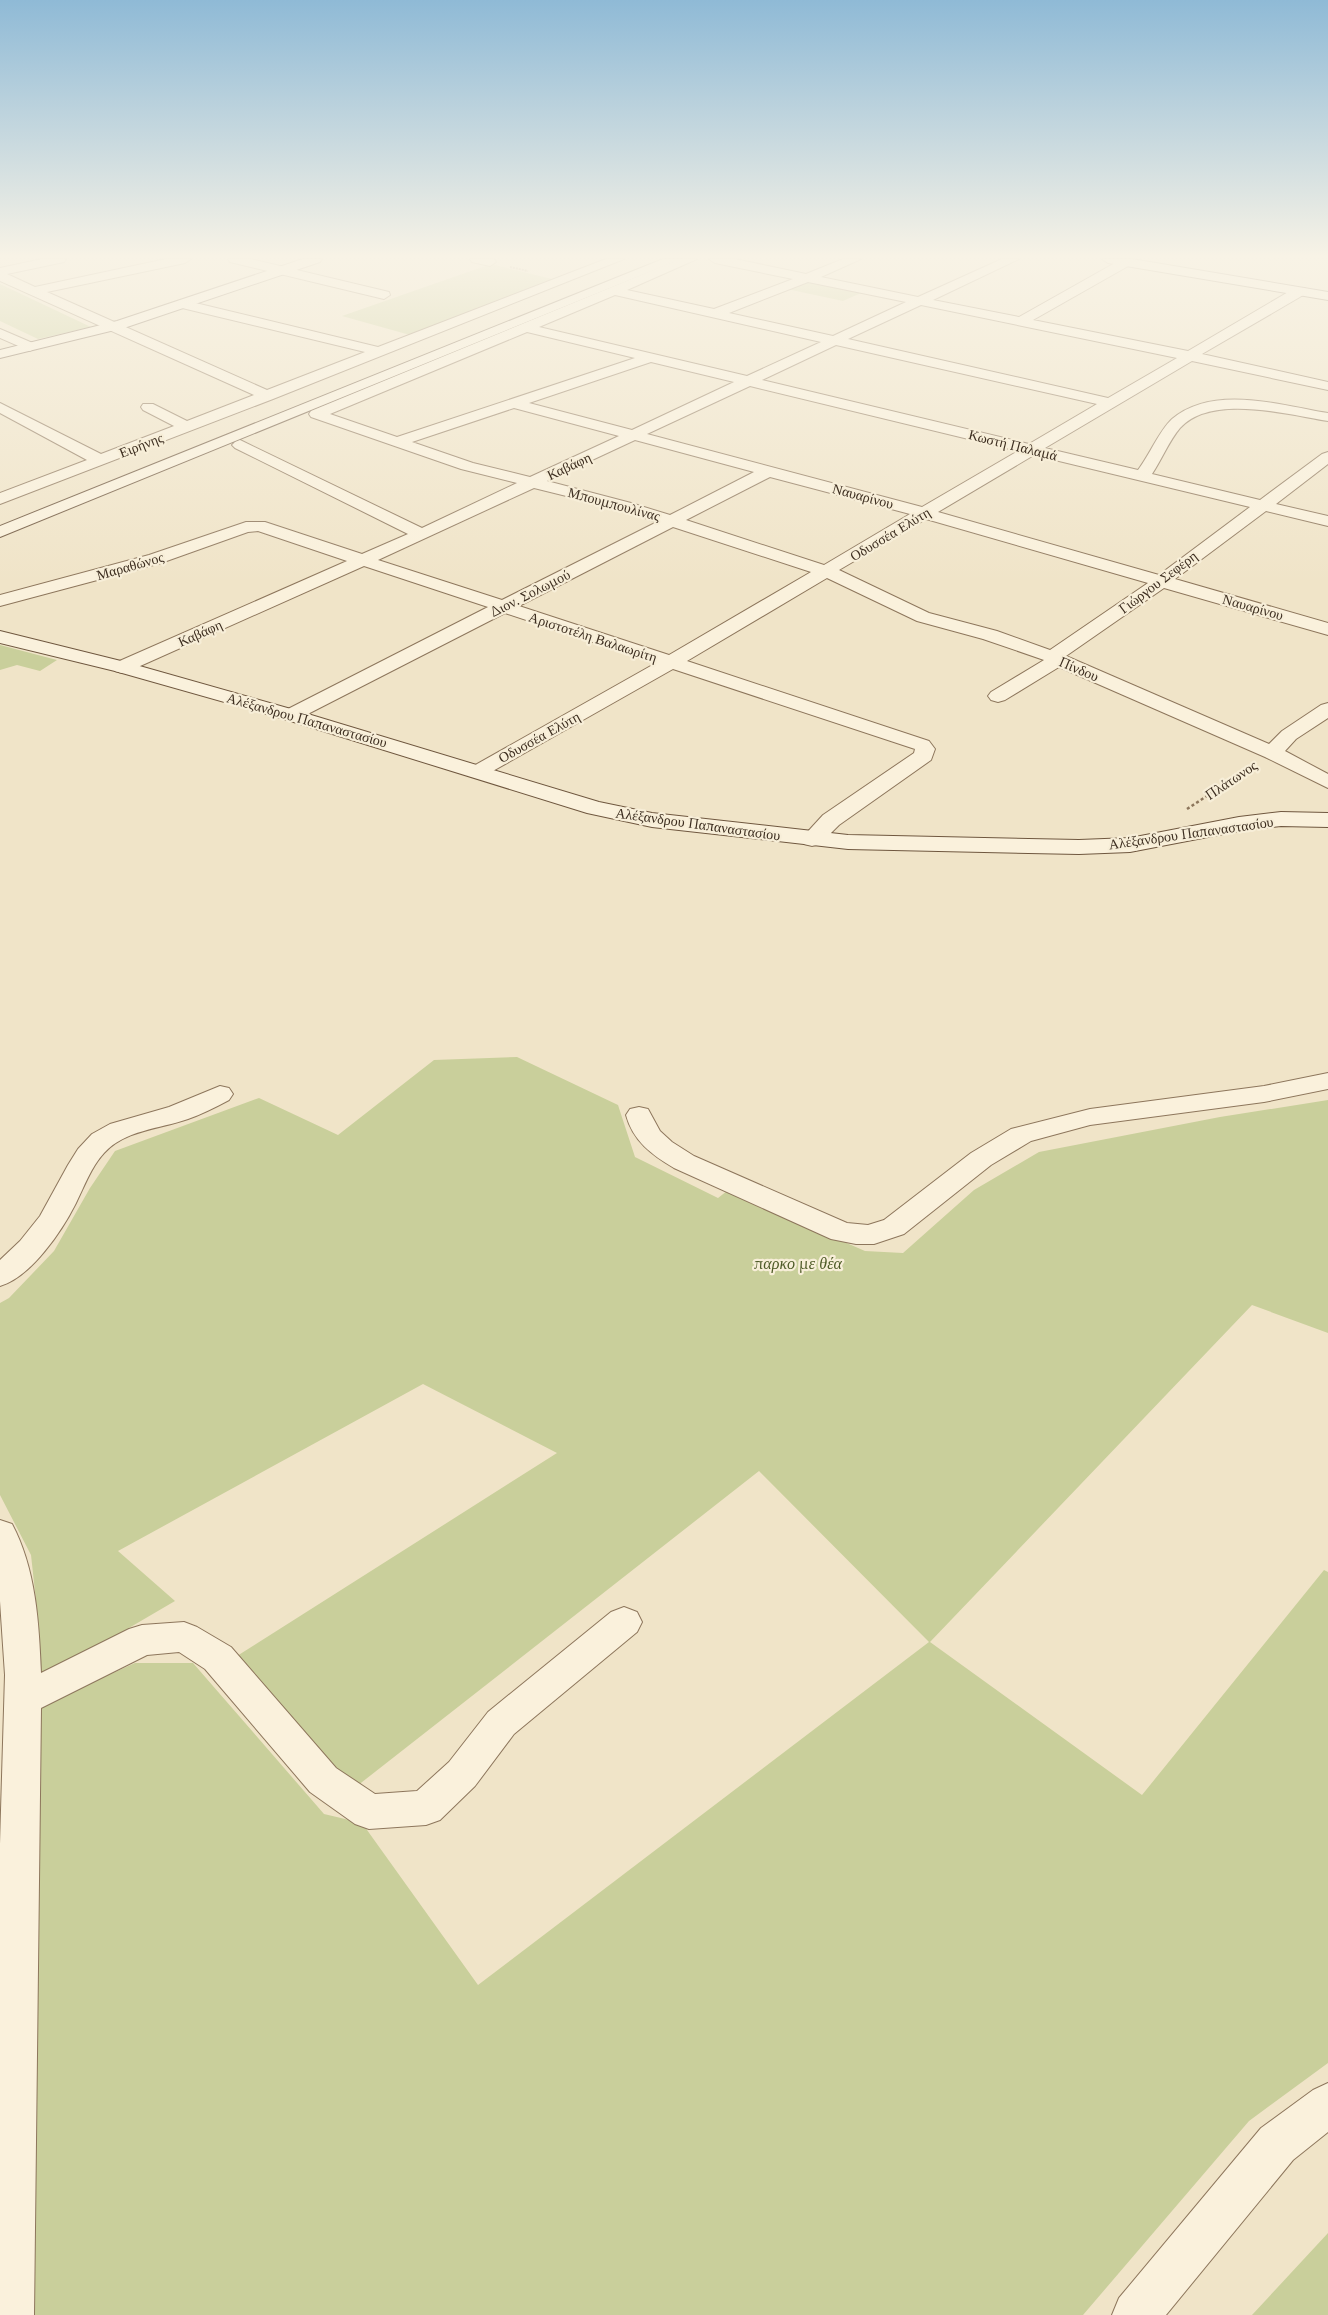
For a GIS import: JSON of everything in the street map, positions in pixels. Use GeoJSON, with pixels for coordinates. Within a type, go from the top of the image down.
{"type":"FeatureCollection","features":[{"type":"Feature","properties":{"kind":"street"},"geometry":{"type":"LineString","coordinates":[[203,367],[268,396]]}},
{"type":"Feature","properties":{"kind":"street","name":"Ειρήνης"},"geometry":{"type":"LineString","coordinates":[[0,499],[338,367]]}},
{"type":"Feature","properties":{"kind":"street"},"geometry":{"type":"LineString","coordinates":[[0,517],[373,367]]}},
{"type":"Feature","properties":{"kind":"street"},"geometry":{"type":"LineString","coordinates":[[0,532],[408,367]]}},
{"type":"Feature","properties":{"kind":"street","name":"Μπουμπουλίνας"},"geometry":{"type":"LineString","coordinates":[[430,367],[316,414],[467,466],[531,484],[589,496],[674,520],[826,571]]}},
{"type":"Feature","properties":{"kind":"street"},"geometry":{"type":"LineString","coordinates":[[397,442],[622,367]]}},
{"type":"Feature","properties":{"kind":"street","name":"Κωστή Παλαμά"},"geometry":{"type":"LineString","coordinates":[[686,367],[1328,521]]}},
{"type":"Feature","properties":{"kind":"street","name":"Καβάφη"},"geometry":{"type":"LineString","coordinates":[[122,667],[422,534],[778,367]]}},
{"type":"Feature","properties":{"kind":"street"},"geometry":{"type":"LineString","coordinates":[[955,367],[1111,402]]}},
{"type":"Feature","properties":{"kind":"street","name":"Οδυσσέα Ελύτη"},"geometry":{"type":"LineString","coordinates":[[477,772],[670,663],[1171,367]]}},
{"type":"Feature","properties":{"kind":"street"},"geometry":{"type":"LineString","coordinates":[[1241,367],[1328,386]]}},
{"type":"Feature","properties":{"kind":"street","name":"Ναυαρίνου"},"geometry":{"type":"LineString","coordinates":[[513,403],[925,513],[1328,629]]}},
{"type":"Feature","properties":{"kind":"street"},"geometry":{"type":"LineString","coordinates":[[1141,477],[1175,424],[1199,408],[1215,405],[1236,405],[1328,417]]}},
{"type":"Feature","properties":{"kind":"street"},"geometry":{"type":"LineString","coordinates":[[0,407],[100,460]]}},
{"type":"Feature","properties":{"kind":"street"},"geometry":{"type":"LineString","coordinates":[[148,407],[187,427]]}},
{"type":"Feature","properties":{"kind":"street"},"geometry":{"type":"LineString","coordinates":[[240,445],[422,534]]}},
{"type":"Feature","properties":{"kind":"street","name":"Γιώργου Σεφέρη"},"geometry":{"type":"LineString","coordinates":[[998,696],[1055,659],[1131,604],[1328,457]]}},
{"type":"Feature","properties":{"kind":"street","name":"Διον. Σολωμού"},"geometry":{"type":"LineString","coordinates":[[291,715],[769,471]]}},
{"type":"Feature","properties":{"kind":"street","name":"Αριστοτέλη Βαλαωρίτη"},"geometry":{"type":"LineString","coordinates":[[259,526],[670,663],[916,741],[925,749],[924,756],[831,820],[812,839]]}},
{"type":"Feature","properties":{"kind":"street","name":"Μαραθώνος"},"geometry":{"type":"LineString","coordinates":[[0,602],[155,559],[246,527],[259,526]]}},
{"type":"Feature","properties":{"kind":"street","name":"Πίνδου"},"geometry":{"type":"LineString","coordinates":[[826,571],[923,617],[990,635],[1055,659],[1272,753],[1328,782]]}},
{"type":"Feature","properties":{"kind":"street","name":"Αλέξανδρου Παπαναστασίου"},"geometry":{"type":"LineString","coordinates":[[0,637],[122,667],[291,715],[595,808],[630,816],[812,839],[924,845],[1079,847],[1130,844],[1239,824],[1281,819],[1328,820]]}},
{"type":"Feature","properties":{"kind":"street","name":"Πλάτωνος"},"geometry":{"type":"LineString","coordinates":[[1272,753],[1290,735],[1328,709]]}},
{"type":"Feature","properties":{"kind":"street"},"geometry":{"type":"LineString","coordinates":[[639,1115],[641,1124],[651,1140],[684,1162],[841,1232],[864,1236],[878,1235],[894,1227],[980,1159],[1021,1135],[1090,1117],[1264,1094],[1328,1081]]}},
{"type":"Feature","properties":{"kind":"street"},"geometry":{"type":"LineString","coordinates":[[0,1276],[17,1263],[32,1247],[55,1216],[88,1155],[102,1140],[124,1128],[177,1113],[220,1094]]}},
{"type":"Feature","properties":{"kind":"street"},"geometry":{"type":"LineString","coordinates":[[0,1533],[10,1557],[22,1624],[10,2315]]}},
{"type":"Feature","properties":{"kind":"street"},"geometry":{"type":"LineString","coordinates":[[22,1700],[142,1640],[184,1637],[218,1658],[323,1780],[370,1812],[426,1808],[462,1774],[502,1723],[624,1622]]}},
{"type":"Feature","properties":{"kind":"street"},"geometry":{"type":"LineString","coordinates":[[1136,2315],[1277,2144],[1328,2105]]}},
{"type":"Feature","properties":{"kind":"path","name":"Πλάτωνος"},"geometry":{"type":"LineString","coordinates":[[1186,809],[1272,753]]}},
{"type":"Feature","properties":{"kind":"green space"},"geometry":{"type":"Polygon","coordinates":[[[0,645],[57,660],[40,671],[17,665],[0,670],[0,645]]]}},
{"type":"Feature","properties":{"kind":"green space","name":"παρκο με θέα"},"geometry":{"type":"Polygon","coordinates":[[[517,1057],[618,1105],[635,1157],[718,1198],[727,1191],[865,1251],[903,1253],[974,1190],[1039,1152],[1220,1117],[1328,1100],[1328,1333],[1252,1305],[930,1642],[1142,1795],[1324,1570],[1328,1572],[1328,2063],[1249,2121],[1083,2315],[30,2315],[37,1707],[135,1663],[193,1663],[324,1814],[362,1823],[478,1985],[929,1642],[759,1471],[343,1797],[237,1656],[557,1453],[423,1384],[118,1551],[175,1601],[40,1680],[39,1628],[31,1555],[0,1495],[0,1303],[9,1298],[54,1251],[90,1188],[115,1151],[259,1098],[338,1135],[434,1060],[517,1057]]]}},
{"type":"Feature","properties":{"kind":"green space"},"geometry":{"type":"Polygon","coordinates":[[[1328,2233],[1328,2315],[1252,2315],[1328,2233]]]}}]}
